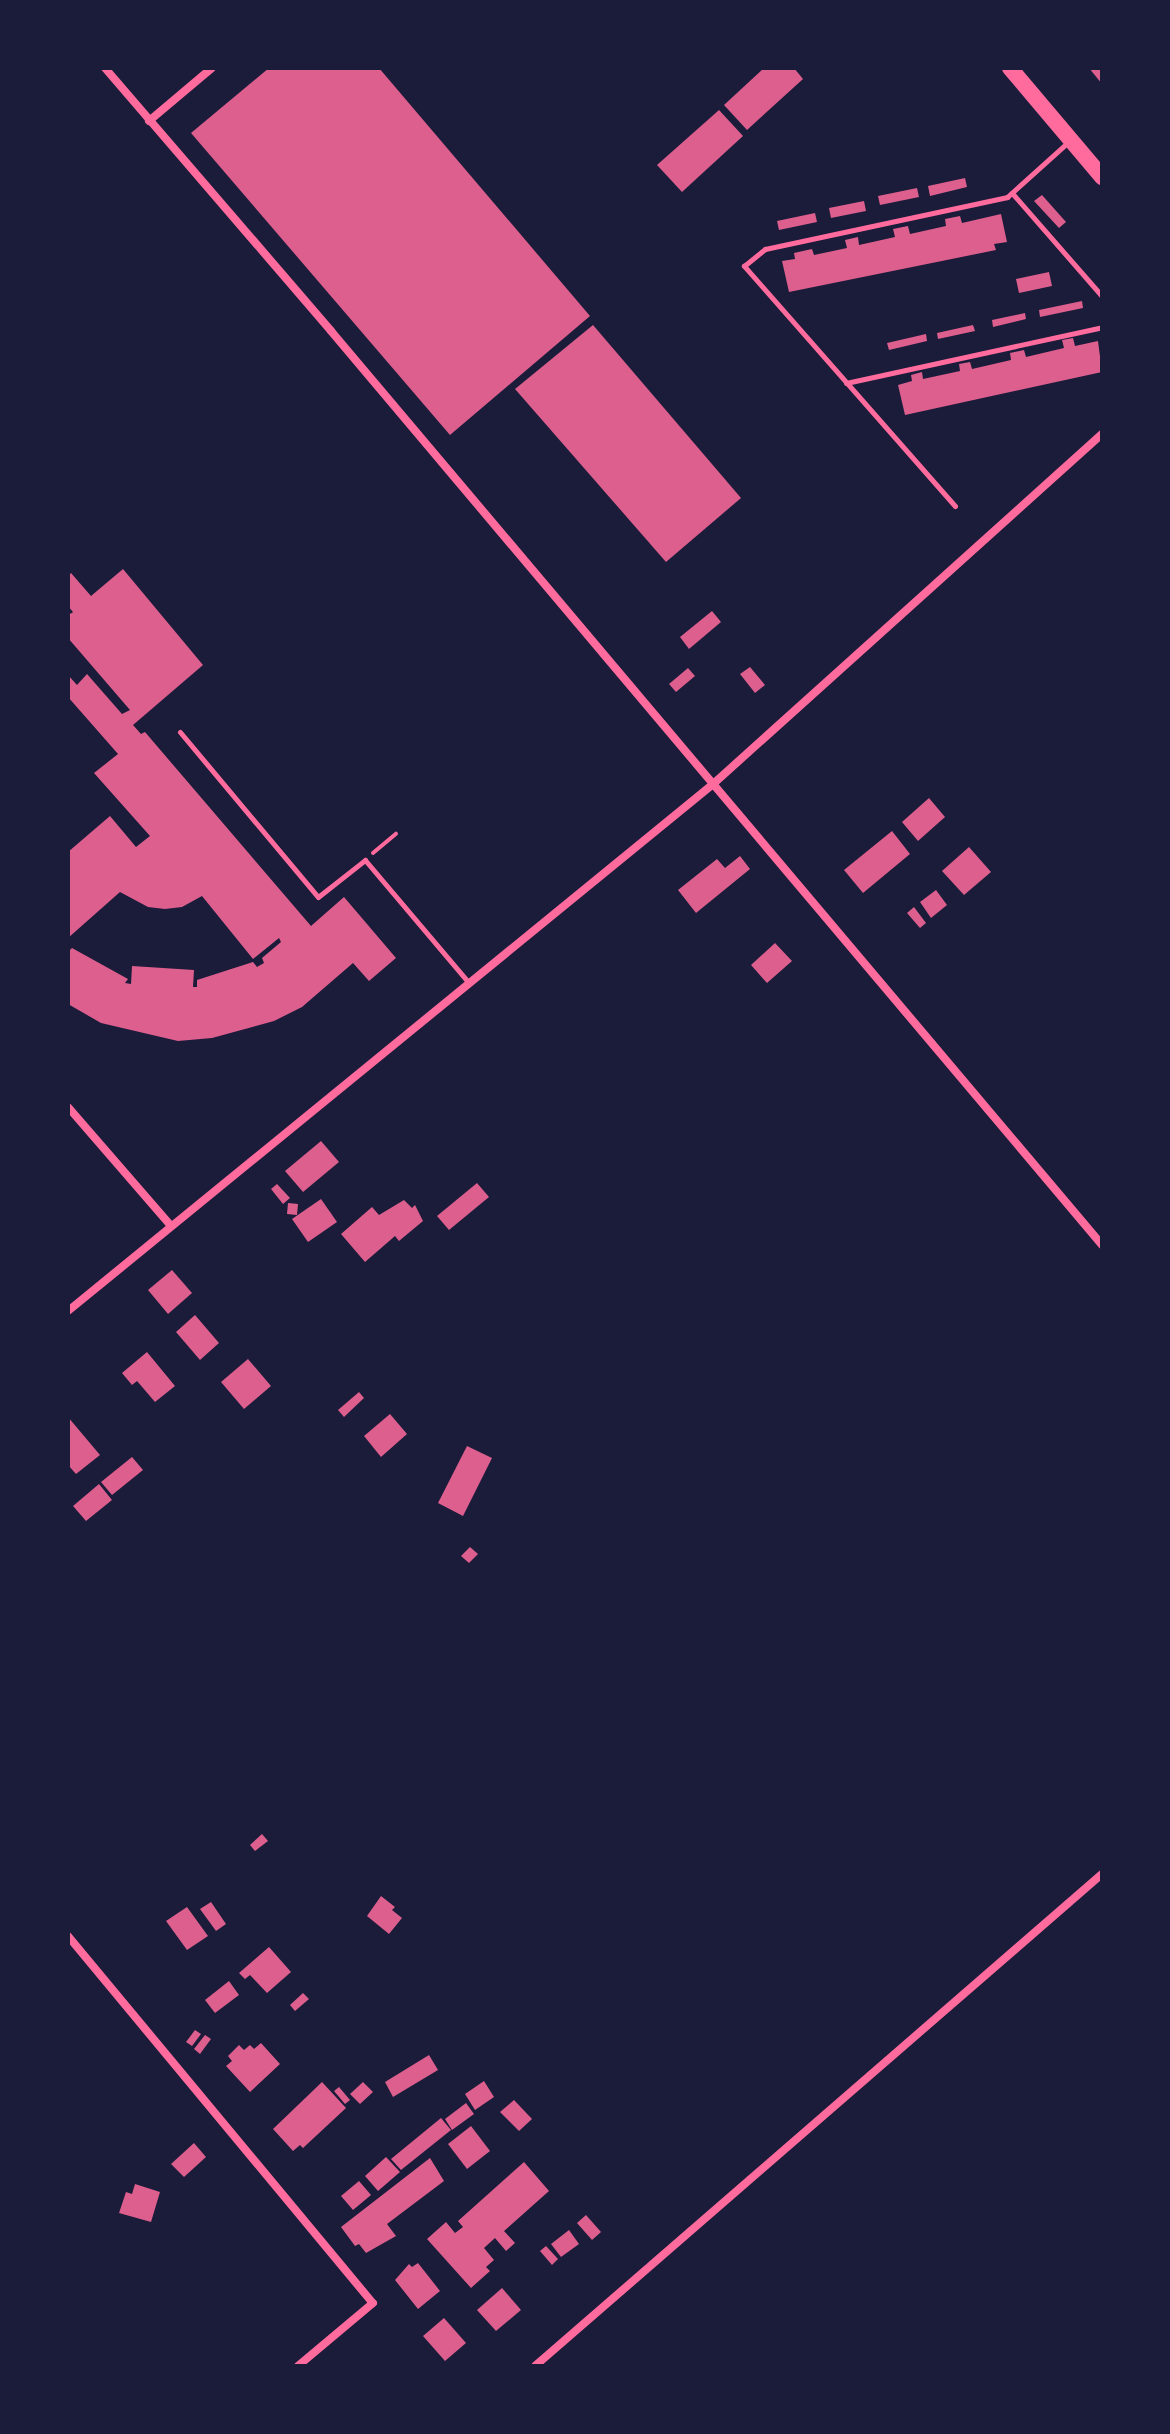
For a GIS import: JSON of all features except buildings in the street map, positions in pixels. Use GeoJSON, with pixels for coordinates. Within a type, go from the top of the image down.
{"type":"FeatureCollection","features":[{"type":"Feature","properties":{"kind":"main road"},"geometry":{"type":"LineString","coordinates":[[1010,68],[1102,177]]}},
{"type":"Feature","properties":{"kind":"street"},"geometry":{"type":"LineString","coordinates":[[105,68],[331,331],[1102,1245]]}},
{"type":"Feature","properties":{"kind":"street"},"geometry":{"type":"LineString","coordinates":[[149,121],[212,68]]}},
{"type":"Feature","properties":{"kind":"street"},"geometry":{"type":"LineString","coordinates":[[68,1311],[712,785],[1102,434]]}},
{"type":"Feature","properties":{"kind":"street"},"geometry":{"type":"LineString","coordinates":[[68,1107],[171,1226]]}},
{"type":"Feature","properties":{"kind":"street"},"geometry":{"type":"LineString","coordinates":[[535,2366],[1102,1874]]}},
{"type":"Feature","properties":{"kind":"street"},"geometry":{"type":"LineString","coordinates":[[68,1936],[373,2303],[298,2366]]}},
{"type":"Feature","properties":{"kind":"lane"},"geometry":{"type":"LineString","coordinates":[[955,506],[744,266],[765,249],[1007,197],[1071,140]]}},
{"type":"Feature","properties":{"kind":"lane"},"geometry":{"type":"LineString","coordinates":[[1012,193],[1102,296]]}},
{"type":"Feature","properties":{"kind":"lane"},"geometry":{"type":"LineString","coordinates":[[846,383],[1102,327]]}},
{"type":"Feature","properties":{"kind":"lane"},"geometry":{"type":"LineString","coordinates":[[180,732],[318,897],[365,860],[469,983]]}},
{"type":"Feature","properties":{"kind":"path"},"geometry":{"type":"LineString","coordinates":[[365,860],[396,834]]}}]}
